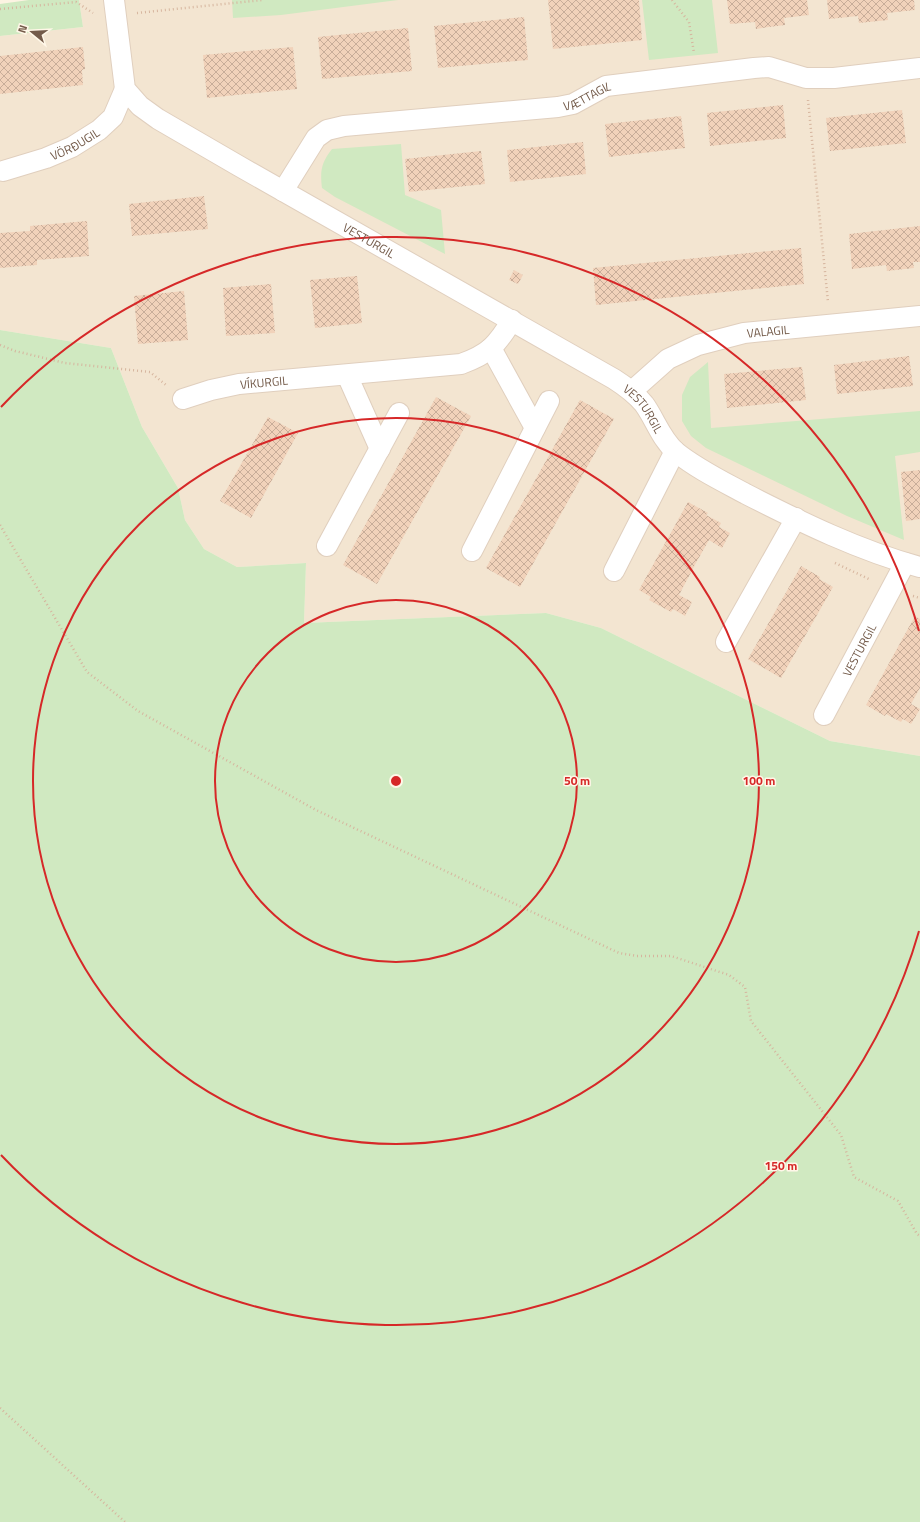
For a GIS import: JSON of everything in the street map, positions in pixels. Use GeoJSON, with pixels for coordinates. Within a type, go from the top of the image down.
{"type":"FeatureCollection","features":[{"type":"Feature","properties":{"kind":"street"},"geometry":{"type":"LineString","coordinates":[[115,7],[125,89]]}},
{"type":"Feature","properties":{"kind":"street","name":"VÆTTAGIL"},"geometry":{"type":"LineString","coordinates":[[283,191],[316,138],[327,130],[344,126],[558,107],[573,104],[606,86],[769,67],[806,78],[834,78],[920,68]]}},
{"type":"Feature","properties":{"kind":"street","name":"VÖRÐUGIL"},"geometry":{"type":"LineString","coordinates":[[3,171],[46,158],[72,147],[99,130],[113,117],[125,89]]}},
{"type":"Feature","properties":{"kind":"street","name":"VESTURGIL"},"geometry":{"type":"LineString","coordinates":[[125,89],[140,106],[158,119],[512,320],[632,391],[644,405],[658,429],[675,451],[715,477],[796,518],[844,540],[912,565],[824,715]]}},
{"type":"Feature","properties":{"kind":"street","name":"VALAGIL"},"geometry":{"type":"LineString","coordinates":[[632,391],[668,359],[698,345],[744,333],[920,316]]}},
{"type":"Feature","properties":{"kind":"street","name":"VÍKURGIL"},"geometry":{"type":"LineString","coordinates":[[183,399],[210,390],[239,384],[462,364],[481,357],[501,337],[512,320]]}},
{"type":"Feature","properties":{"kind":"street"},"geometry":{"type":"LineString","coordinates":[[491,348],[535,428]]}},
{"type":"Feature","properties":{"kind":"street"},"geometry":{"type":"LineString","coordinates":[[347,375],[380,449]]}},
{"type":"Feature","properties":{"kind":"street"},"geometry":{"type":"LineString","coordinates":[[472,551],[548,401]]}},
{"type":"Feature","properties":{"kind":"street"},"geometry":{"type":"LineString","coordinates":[[327,546],[399,413]]}},
{"type":"Feature","properties":{"kind":"street"},"geometry":{"type":"LineString","coordinates":[[614,571],[675,451]]}},
{"type":"Feature","properties":{"kind":"street"},"geometry":{"type":"LineString","coordinates":[[726,642],[796,518]]}},
{"type":"Feature","properties":{"kind":"path"},"geometry":{"type":"LineString","coordinates":[[0,9],[76,1],[98,16],[115,7],[262,0]]}},
{"type":"Feature","properties":{"kind":"path"},"geometry":{"type":"LineString","coordinates":[[672,0],[689,22],[693,42],[695,75]]}},
{"type":"Feature","properties":{"kind":"path"},"geometry":{"type":"LineString","coordinates":[[806,78],[830,324]]}},
{"type":"Feature","properties":{"kind":"path"},"geometry":{"type":"LineString","coordinates":[[0,345],[15,351],[65,363],[150,372],[183,399]]}},
{"type":"Feature","properties":{"kind":"path"},"geometry":{"type":"LineString","coordinates":[[0,525],[87,672],[138,711],[316,810],[619,953],[637,956],[671,956],[728,975],[734,979],[745,988],[752,1021],[841,1135],[854,1177],[898,1201],[917,1234],[920,1236]]}},
{"type":"Feature","properties":{"kind":"path"},"geometry":{"type":"LineString","coordinates":[[0,1408],[125,1522]]}},
{"type":"Feature","properties":{"kind":"shaded area"},"geometry":{"type":"Polygon","coordinates":[[[79,0],[920,0],[920,756],[830,741],[601,628],[546,613],[304,623],[306,563],[237,567],[204,549],[185,520],[178,488],[142,427],[111,348],[0,330],[0,36],[83,27],[79,0]]]}},
{"type":"Feature","properties":{"kind":"green space"},"geometry":{"type":"Polygon","coordinates":[[[29,0],[79,0],[83,27],[0,36],[0,4],[29,0]]]}},
{"type":"Feature","properties":{"kind":"green space"},"geometry":{"type":"Polygon","coordinates":[[[232,0],[398,0],[281,15],[233,18],[232,0]]]}},
{"type":"Feature","properties":{"kind":"green space"},"geometry":{"type":"Polygon","coordinates":[[[642,0],[712,0],[718,53],[649,60],[642,0]]]}},
{"type":"Feature","properties":{"kind":"green space"},"geometry":{"type":"Polygon","coordinates":[[[401,144],[405,195],[441,210],[445,254],[335,197],[322,188],[321,177],[323,163],[332,149],[401,144]]]}},
{"type":"Feature","properties":{"kind":"green space"},"geometry":{"type":"Polygon","coordinates":[[[0,330],[111,348],[142,427],[178,488],[185,520],[204,549],[237,567],[306,563],[304,623],[546,613],[601,628],[830,741],[920,756],[920,1522],[0,1522],[0,330]]]}},
{"type":"Feature","properties":{"kind":"green space"},"geometry":{"type":"Polygon","coordinates":[[[708,362],[711,428],[920,411],[920,452],[895,456],[904,540],[847,516],[706,448],[691,436],[682,421],[682,395],[690,377],[708,362]]]}},
{"type":"Feature","properties":{"kind":"building"},"geometry":{"type":"Polygon","coordinates":[[[548,0],[639,0],[642,40],[553,49],[548,0]]]}},
{"type":"Feature","properties":{"kind":"building"},"geometry":{"type":"Polygon","coordinates":[[[727,0],[807,0],[809,15],[784,18],[785,25],[756,29],[755,22],[730,24],[727,0]]]}},
{"type":"Feature","properties":{"kind":"building"},"geometry":{"type":"Polygon","coordinates":[[[827,0],[914,0],[915,10],[887,13],[888,20],[859,23],[858,16],[829,19],[827,0]]]}},
{"type":"Feature","properties":{"kind":"building"},"geometry":{"type":"Polygon","coordinates":[[[524,17],[528,60],[438,68],[434,26],[524,17]]]}},
{"type":"Feature","properties":{"kind":"building"},"geometry":{"type":"Polygon","coordinates":[[[408,28],[412,71],[322,79],[318,37],[408,28]]]}},
{"type":"Feature","properties":{"kind":"building"},"geometry":{"type":"Polygon","coordinates":[[[83,47],[85,69],[82,70],[83,85],[0,94],[0,56],[83,47]]]}},
{"type":"Feature","properties":{"kind":"building"},"geometry":{"type":"Polygon","coordinates":[[[293,47],[297,89],[207,98],[203,55],[293,47]]]}},
{"type":"Feature","properties":{"kind":"building"},"geometry":{"type":"Polygon","coordinates":[[[783,105],[786,138],[710,146],[707,113],[783,105]]]}},
{"type":"Feature","properties":{"kind":"building"},"geometry":{"type":"Polygon","coordinates":[[[902,110],[906,143],[830,151],[826,118],[902,110]]]}},
{"type":"Feature","properties":{"kind":"building"},"geometry":{"type":"Polygon","coordinates":[[[681,116],[685,148],[609,157],[605,124],[681,116]]]}},
{"type":"Feature","properties":{"kind":"building"},"geometry":{"type":"Polygon","coordinates":[[[583,142],[586,174],[510,182],[507,150],[583,142]]]}},
{"type":"Feature","properties":{"kind":"building"},"geometry":{"type":"Polygon","coordinates":[[[481,151],[485,184],[409,192],[405,159],[481,151]]]}},
{"type":"Feature","properties":{"kind":"building"},"geometry":{"type":"Polygon","coordinates":[[[204,196],[208,229],[132,236],[129,204],[204,196]]]}},
{"type":"Feature","properties":{"kind":"building"},"geometry":{"type":"Polygon","coordinates":[[[87,221],[89,256],[37,260],[37,265],[0,268],[0,233],[30,231],[30,226],[87,221]]]}},
{"type":"Feature","properties":{"kind":"building"},"geometry":{"type":"Polygon","coordinates":[[[920,226],[920,262],[913,262],[914,268],[887,271],[886,265],[852,269],[849,234],[920,226]]]}},
{"type":"Feature","properties":{"kind":"building"},"geometry":{"type":"Polygon","coordinates":[[[801,248],[804,284],[596,305],[593,268],[801,248]]]}},
{"type":"Feature","properties":{"kind":"building"},"geometry":{"type":"Polygon","coordinates":[[[514,270],[523,275],[518,284],[509,280],[514,270]]]}},
{"type":"Feature","properties":{"kind":"building"},"geometry":{"type":"Polygon","coordinates":[[[357,276],[362,323],[315,328],[310,280],[357,276]]]}},
{"type":"Feature","properties":{"kind":"building"},"geometry":{"type":"Polygon","coordinates":[[[271,284],[275,333],[226,336],[223,288],[271,284]]]}},
{"type":"Feature","properties":{"kind":"building"},"geometry":{"type":"Polygon","coordinates":[[[184,291],[188,340],[138,344],[134,296],[184,291]]]}},
{"type":"Feature","properties":{"kind":"building"},"geometry":{"type":"Polygon","coordinates":[[[909,356],[913,386],[837,394],[834,365],[909,356]]]}},
{"type":"Feature","properties":{"kind":"building"},"geometry":{"type":"Polygon","coordinates":[[[802,367],[806,400],[727,408],[724,374],[802,367]]]}},
{"type":"Feature","properties":{"kind":"building"},"geometry":{"type":"Polygon","coordinates":[[[436,397],[471,416],[377,584],[343,565],[436,397]]]}},
{"type":"Feature","properties":{"kind":"building"},"geometry":{"type":"Polygon","coordinates":[[[580,400],[614,419],[520,587],[486,568],[580,400]]]}},
{"type":"Feature","properties":{"kind":"building"},"geometry":{"type":"Polygon","coordinates":[[[268,417],[298,433],[251,518],[220,501],[268,417]]]}},
{"type":"Feature","properties":{"kind":"building"},"geometry":{"type":"Polygon","coordinates":[[[920,470],[920,519],[906,521],[901,472],[920,470]]]}},
{"type":"Feature","properties":{"kind":"building"},"geometry":{"type":"Polygon","coordinates":[[[688,502],[708,513],[706,515],[721,523],[719,527],[730,533],[722,548],[709,540],[697,561],[679,595],[692,602],[685,616],[673,609],[671,612],[649,600],[651,597],[639,590],[688,502]]]}},
{"type":"Feature","properties":{"kind":"building"},"geometry":{"type":"Polygon","coordinates":[[[801,566],[820,577],[819,579],[833,587],[781,678],[748,659],[801,566]]]}},
{"type":"Feature","properties":{"kind":"building"},"geometry":{"type":"Polygon","coordinates":[[[915,616],[920,619],[920,688],[911,704],[920,709],[911,724],[903,719],[901,722],[886,714],[885,716],[866,705],[915,616]]]}}]}
